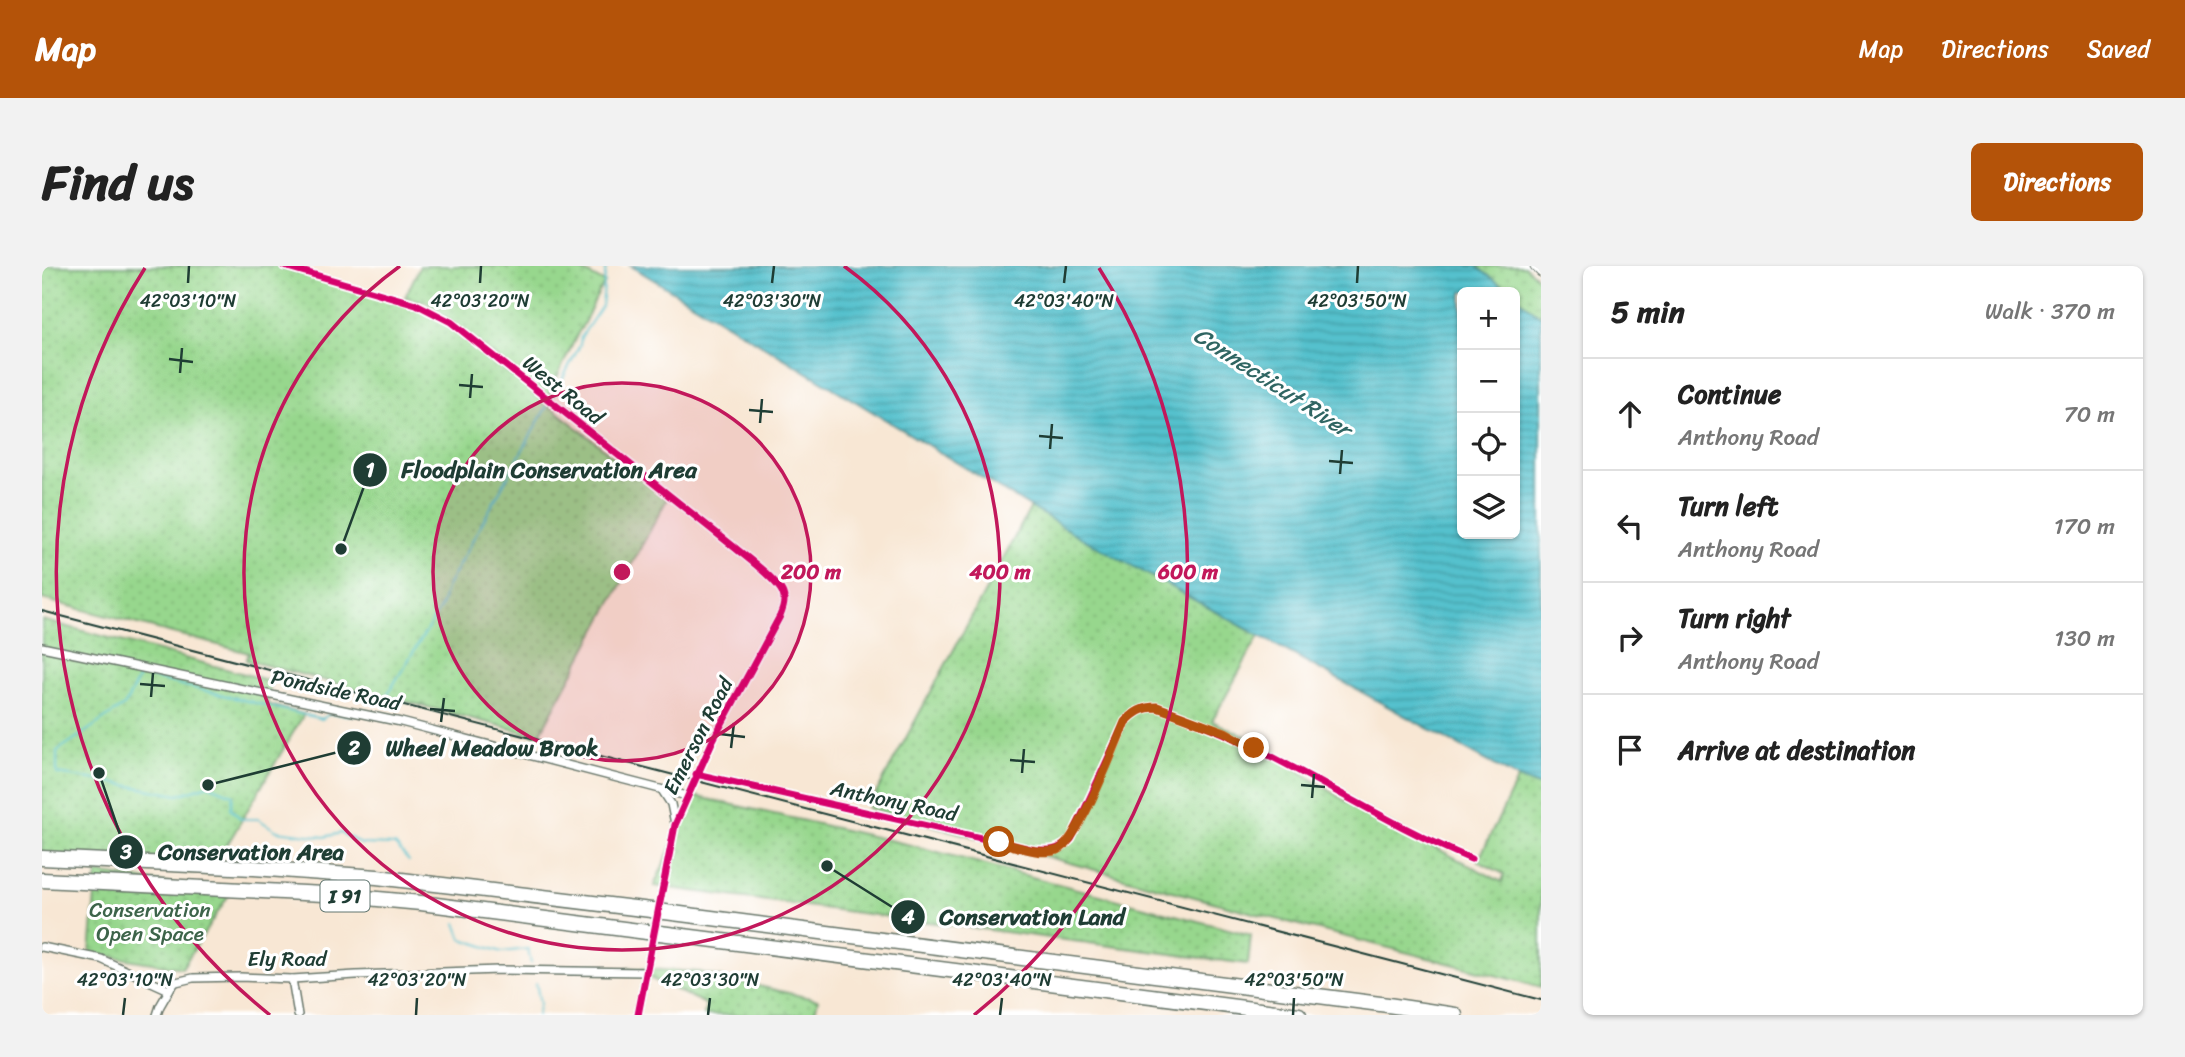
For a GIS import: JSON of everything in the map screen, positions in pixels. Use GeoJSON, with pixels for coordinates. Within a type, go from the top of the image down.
{"type":"FeatureCollection","features":[{"type":"Feature","properties":{"kind":"highway","name":"I 91"},"geometry":{"type":"LineString","coordinates":[[42,859],[328,873],[451,885],[1455,1015]]}},
{"type":"Feature","properties":{"kind":"highway","name":"I 91"},"geometry":{"type":"LineString","coordinates":[[42,880],[374,898],[1299,1015]]}},
{"type":"Feature","properties":{"kind":"street","name":"West Road"},"geometry":{"type":"LineString","coordinates":[[284,266],[416,304],[451,322],[749,559],[779,587],[784,602]]}},
{"type":"Feature","properties":{"kind":"street"},"geometry":{"type":"LineString","coordinates":[[1535,266],[1541,272]]}},
{"type":"Feature","properties":{"kind":"street","name":"Emerson Road"},"geometry":{"type":"LineString","coordinates":[[638,1015],[675,825],[696,774],[778,621],[784,602]]}},
{"type":"Feature","properties":{"kind":"street","name":"Pondside Road"},"geometry":{"type":"LineString","coordinates":[[42,647],[388,719],[687,796]]}},
{"type":"Feature","properties":{"kind":"street","name":"Anthony Road"},"geometry":{"type":"LineString","coordinates":[[696,774],[1023,847],[1052,851],[1061,849],[1071,839],[1125,722],[1137,711],[1157,707],[1225,732],[1327,788],[1471,859]]}},
{"type":"Feature","properties":{"kind":"street"},"geometry":{"type":"LineString","coordinates":[[662,789],[672,807],[675,825]]}},
{"type":"Feature","properties":{"kind":"street"},"geometry":{"type":"LineString","coordinates":[[42,947],[96,957],[169,990],[157,1015]]}},
{"type":"Feature","properties":{"kind":"street","name":"Ely Road"},"geometry":{"type":"LineString","coordinates":[[169,990],[176,982],[193,978],[292,979],[499,970],[646,972]]}},
{"type":"Feature","properties":{"kind":"street"},"geometry":{"type":"LineString","coordinates":[[292,979],[298,1015]]}},
{"type":"Feature","properties":{"kind":"green space"},"geometry":{"type":"Polygon","coordinates":[[[42,266],[275,266],[424,306],[667,499],[539,736],[246,660],[249,653],[42,599],[42,266]]]}},
{"type":"Feature","properties":{"kind":"green space"},"geometry":{"type":"Polygon","coordinates":[[[420,266],[574,266],[605,283],[547,398],[426,302],[405,297],[420,266]]]}},
{"type":"Feature","properties":{"kind":"green space"},"geometry":{"type":"Polygon","coordinates":[[[1476,266],[1524,266],[1541,280],[1541,317],[1520,300],[1520,287],[1503,287],[1476,266]]]}},
{"type":"Feature","properties":{"kind":"green space"},"geometry":{"type":"Polygon","coordinates":[[[1031,507],[1259,636],[1212,721],[1247,737],[1350,804],[1502,882],[1504,874],[1478,861],[1518,778],[1541,787],[1541,987],[1257,914],[868,808],[1031,507]]]}},
{"type":"Feature","properties":{"kind":"green space"},"geometry":{"type":"Polygon","coordinates":[[[42,620],[271,681],[267,704],[304,714],[210,874],[42,861],[42,620]]]}},
{"type":"Feature","properties":{"kind":"green space"},"geometry":{"type":"Polygon","coordinates":[[[694,796],[915,846],[1251,935],[1248,964],[654,886],[694,796]]]}},
{"type":"Feature","properties":{"kind":"green space","name":"Conservation Open Space"},"geometry":{"type":"Polygon","coordinates":[[[97,873],[230,893],[182,968],[90,953],[97,873]]]}},
{"type":"Feature","properties":{"kind":"green space"},"geometry":{"type":"Polygon","coordinates":[[[628,968],[699,972],[818,1000],[814,1015],[704,1015],[706,1004],[628,968]]]}},
{"type":"Feature","properties":{"kind":"water","name":"Connecticut River"},"geometry":{"type":"Polygon","coordinates":[[[631,266],[1476,266],[1503,287],[1457,287],[1457,539],[1520,539],[1520,300],[1541,317],[1541,787],[1518,778],[1085,540],[631,266]]]}},
{"type":"Feature","properties":{"kind":"waterway"},"geometry":{"type":"LineString","coordinates":[[553,397],[580,345],[581,337],[602,306],[606,266]]}},
{"type":"Feature","properties":{"kind":"waterway"},"geometry":{"type":"LineString","coordinates":[[387,695],[441,607],[446,588],[547,406]]}},
{"type":"Feature","properties":{"kind":"waterway"},"geometry":{"type":"LineString","coordinates":[[354,715],[329,714],[322,719],[140,675],[125,705],[57,751],[57,774],[178,795],[208,785],[233,795],[231,809],[241,819],[258,819],[277,831],[324,837],[341,833],[361,844],[395,845],[409,861]]}},
{"type":"Feature","properties":{"kind":"waterway"},"geometry":{"type":"LineString","coordinates":[[456,923],[462,939],[502,952],[528,949],[531,963]]}},
{"type":"Feature","properties":{"kind":"waterway"},"geometry":{"type":"LineString","coordinates":[[536,983],[540,1003],[537,1015]]}},
{"type":"Feature","properties":{"kind":"railway"},"geometry":{"type":"LineString","coordinates":[[42,611],[1541,1000]]}},
{"type":"Feature","properties":{"kind":"cycle path"},"geometry":{"type":"LineString","coordinates":[[284,266],[416,304],[451,322],[753,562],[775,582],[783,594],[780,616],[713,740],[675,825],[638,1015]]}},
{"type":"Feature","properties":{"kind":"cycle path"},"geometry":{"type":"LineString","coordinates":[[696,774],[1034,850],[1050,850],[1063,846],[1071,839],[1125,722],[1139,711],[1157,707],[1238,740],[1431,841],[1471,859]]}},
{"type":"Feature","properties":{"kind":"place","name":"Floodplain Conservation Area"},"geometry":{"type":"Point","coordinates":[341,549]}},
{"type":"Feature","properties":{"kind":"place","name":"Conservation Area"},"geometry":{"type":"Point","coordinates":[99,773]}},
{"type":"Feature","properties":{"kind":"place","name":"Wheel Meadow Brook"},"geometry":{"type":"Point","coordinates":[208,785]}},
{"type":"Feature","properties":{"kind":"place","name":"Conservation Land"},"geometry":{"type":"Point","coordinates":[827,866]}},
{"type":"Feature","properties":{"kind":"route"},"geometry":{"type":"LineString","coordinates":[[999,842],[1034,850],[1061,849],[1071,839],[1082,818],[1125,722],[1137,711],[1157,707],[1225,732],[1254,748]]}}]}
